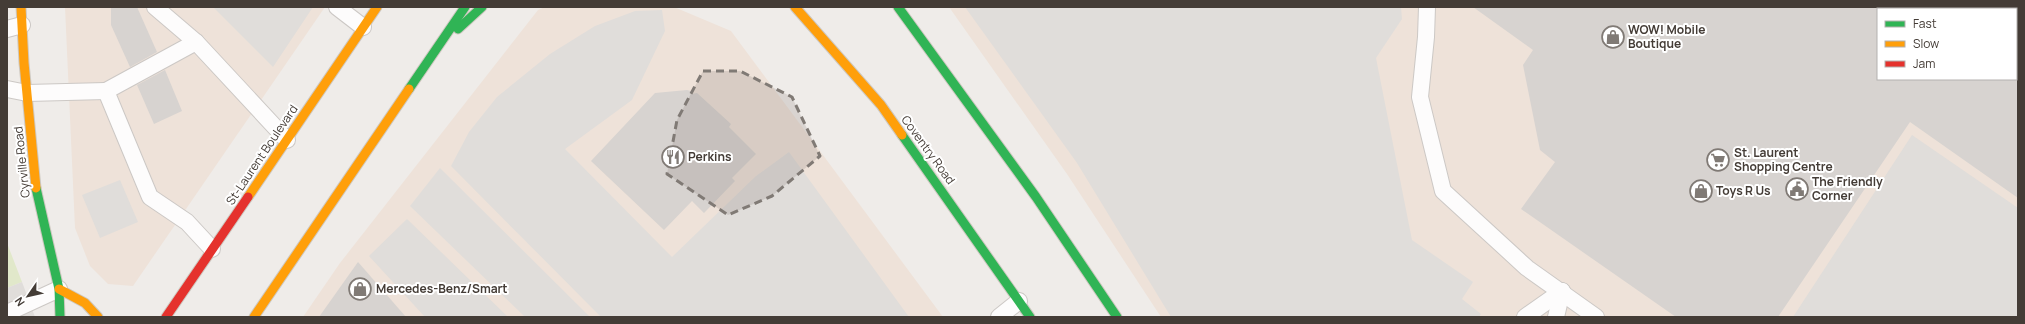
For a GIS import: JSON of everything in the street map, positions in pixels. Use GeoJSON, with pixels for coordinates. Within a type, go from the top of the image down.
{"type":"FeatureCollection","features":[{"type":"Feature","properties":{"kind":"main road","name":"Cyrville Road"},"geometry":{"type":"LineString","coordinates":[[21,7],[15,27],[27,93],[34,172],[39,205],[59,289],[60,317]]}},
{"type":"Feature","properties":{"kind":"main road","name":"St-Laurent Boulevard"},"geometry":{"type":"LineString","coordinates":[[166,317],[378,7]]}},
{"type":"Feature","properties":{"kind":"main road"},"geometry":{"type":"LineString","coordinates":[[254,317],[465,7]]}},
{"type":"Feature","properties":{"kind":"main road"},"geometry":{"type":"LineString","coordinates":[[434,52],[482,7]]}},
{"type":"Feature","properties":{"kind":"main road","name":"Coventry Road"},"geometry":{"type":"LineString","coordinates":[[794,7],[881,105],[1030,317]]}},
{"type":"Feature","properties":{"kind":"main road"},"geometry":{"type":"LineString","coordinates":[[898,7],[1028,185],[1117,317]]}},
{"type":"Feature","properties":{"kind":"main road"},"geometry":{"type":"LineString","coordinates":[[59,289],[84,303],[98,317]]}},
{"type":"Feature","properties":{"kind":"lane"},"geometry":{"type":"LineString","coordinates":[[155,7],[196,42],[287,140]]}},
{"type":"Feature","properties":{"kind":"lane"},"geometry":{"type":"LineString","coordinates":[[337,7],[363,27]]}},
{"type":"Feature","properties":{"kind":"lane"},"geometry":{"type":"LineString","coordinates":[[1427,7],[1426,36],[1420,97],[1442,191],[1527,268],[1562,291],[1596,317]]}},
{"type":"Feature","properties":{"kind":"lane"},"geometry":{"type":"LineString","coordinates":[[7,89],[27,93],[106,91],[196,42]]}},
{"type":"Feature","properties":{"kind":"lane"},"geometry":{"type":"LineString","coordinates":[[106,91],[150,197],[187,222],[212,249]]}},
{"type":"Feature","properties":{"kind":"lane"},"geometry":{"type":"LineString","coordinates":[[7,312],[59,289]]}},
{"type":"Feature","properties":{"kind":"lane"},"geometry":{"type":"LineString","coordinates":[[1525,317],[1562,291]]}},
{"type":"Feature","properties":{"kind":"lane"},"geometry":{"type":"LineString","coordinates":[[1556,317],[1562,291]]}},
{"type":"Feature","properties":{"kind":"lane"},"geometry":{"type":"LineString","coordinates":[[999,317],[1019,301]]}},
{"type":"Feature","properties":{"kind":"highlighted area"},"geometry":{"type":"Polygon","coordinates":[[[703,71],[740,71],[792,97],[820,156],[772,196],[728,215],[667,174],[677,120],[703,71]]]}},
{"type":"Feature","properties":{"kind":"shaded area"},"geometry":{"type":"Polygon","coordinates":[[[65,7],[325,7],[133,286],[108,284],[90,266],[75,228],[65,7]]]}},
{"type":"Feature","properties":{"kind":"shaded area"},"geometry":{"type":"Polygon","coordinates":[[[213,7],[313,7],[273,67],[213,7]]]}},
{"type":"Feature","properties":{"kind":"shaded area"},"geometry":{"type":"Polygon","coordinates":[[[545,7],[674,7],[731,31],[943,317],[303,317],[340,263],[538,10],[545,7]]]}},
{"type":"Feature","properties":{"kind":"shaded area"},"geometry":{"type":"Polygon","coordinates":[[[949,7],[2018,7],[2018,317],[1161,317],[1067,174],[949,7]]]}},
{"type":"Feature","properties":{"kind":"shaded area"},"geometry":{"type":"Polygon","coordinates":[[[965,7],[1401,7],[1402,19],[1376,58],[1412,240],[1473,282],[1462,299],[1481,314],[1479,317],[1171,317],[1077,163],[965,7]]]}},
{"type":"Feature","properties":{"kind":"shaded area"},"geometry":{"type":"Polygon","coordinates":[[[662,10],[665,31],[632,100],[565,149],[672,257],[756,176],[789,152],[909,317],[601,317],[451,166],[469,132],[497,97],[550,54],[595,26],[635,11],[662,10]]]}},
{"type":"Feature","properties":{"kind":"shaded area"},"geometry":{"type":"Polygon","coordinates":[[[1912,135],[2018,208],[2018,317],[1793,317],[1912,135]]]}},
{"type":"Feature","properties":{"kind":"shaded area"},"geometry":{"type":"Polygon","coordinates":[[[440,168],[590,317],[525,317],[410,206],[440,168]]]}},
{"type":"Feature","properties":{"kind":"shaded area"},"geometry":{"type":"Polygon","coordinates":[[[120,180],[138,222],[100,238],[82,195],[120,180]]]}},
{"type":"Feature","properties":{"kind":"shaded area"},"geometry":{"type":"Polygon","coordinates":[[[407,219],[508,317],[425,317],[369,256],[407,219]]]}},
{"type":"Feature","properties":{"kind":"shaded area"},"geometry":{"type":"Polygon","coordinates":[[[22,282],[35,317],[7,317],[7,288],[22,282]]]}},
{"type":"Feature","properties":{"kind":"green space"},"geometry":{"type":"Polygon","coordinates":[[[7,243],[22,282],[7,288],[7,243]]]}},
{"type":"Feature","properties":{"kind":"building"},"geometry":{"type":"Polygon","coordinates":[[[111,7],[137,7],[157,52],[130,67],[111,25],[111,7]]]}},
{"type":"Feature","properties":{"kind":"building","name":"St. Laurent Shopping Centre"},"geometry":{"type":"Polygon","coordinates":[[[1473,7],[1878,7],[1877,80],[2018,79],[2018,198],[1910,122],[1778,317],[1676,317],[1521,209],[1555,162],[1540,150],[1523,65],[1533,50],[1473,7]]]}},
{"type":"Feature","properties":{"kind":"building"},"geometry":{"type":"Polygon","coordinates":[[[165,70],[182,111],[154,124],[137,85],[165,70]]]}},
{"type":"Feature","properties":{"kind":"building","name":"Perkins"},"geometry":{"type":"Polygon","coordinates":[[[687,90],[691,91],[691,94],[697,93],[731,124],[729,127],[756,154],[732,178],[735,181],[704,213],[692,201],[664,230],[591,161],[655,93],[687,90]]]}},
{"type":"Feature","properties":{"kind":"building","name":"Mercedes-Benz/Smart"},"geometry":{"type":"Polygon","coordinates":[[[358,262],[406,317],[319,317],[358,262]]]}},
{"type":"Feature","properties":{"kind":"traffic: fast"},"geometry":{"type":"LineString","coordinates":[[409,89],[465,7]]}},
{"type":"Feature","properties":{"kind":"traffic: fast"},"geometry":{"type":"LineString","coordinates":[[458,29],[482,7]]}},
{"type":"Feature","properties":{"kind":"traffic: fast"},"geometry":{"type":"LineString","coordinates":[[898,7],[1036,197],[1117,317]]}},
{"type":"Feature","properties":{"kind":"traffic: fast"},"geometry":{"type":"LineString","coordinates":[[902,135],[1030,317]]}},
{"type":"Feature","properties":{"kind":"traffic: fast"},"geometry":{"type":"LineString","coordinates":[[36,188],[59,289],[60,317]]}},
{"type":"Feature","properties":{"kind":"traffic: slow"},"geometry":{"type":"LineString","coordinates":[[21,7],[24,63],[36,188]]}},
{"type":"Feature","properties":{"kind":"traffic: slow"},"geometry":{"type":"LineString","coordinates":[[248,197],[377,7]]}},
{"type":"Feature","properties":{"kind":"traffic: slow"},"geometry":{"type":"LineString","coordinates":[[795,7],[881,105],[902,135]]}},
{"type":"Feature","properties":{"kind":"traffic: slow"},"geometry":{"type":"LineString","coordinates":[[254,317],[409,89]]}},
{"type":"Feature","properties":{"kind":"traffic: slow"},"geometry":{"type":"LineString","coordinates":[[59,289],[85,303],[98,317]]}},
{"type":"Feature","properties":{"kind":"traffic: jam"},"geometry":{"type":"LineString","coordinates":[[166,317],[248,197]]}},
{"type":"Feature","properties":{"kind":"place","name":"WOW! Mobile Boutique"},"geometry":{"type":"Point","coordinates":[1613,37]}},
{"type":"Feature","properties":{"kind":"place","name":"Perkins"},"geometry":{"type":"Point","coordinates":[673,157]}},
{"type":"Feature","properties":{"kind":"place","name":"St. Laurent Shopping Centre"},"geometry":{"type":"Point","coordinates":[1718,160]}},
{"type":"Feature","properties":{"kind":"place","name":"The Friendly Corner"},"geometry":{"type":"Point","coordinates":[1797,189]}},
{"type":"Feature","properties":{"kind":"place","name":"Toys R Us"},"geometry":{"type":"Point","coordinates":[1701,191]}},
{"type":"Feature","properties":{"kind":"place","name":"Mercedes-Benz/Smart"},"geometry":{"type":"Point","coordinates":[360,289]}}]}
